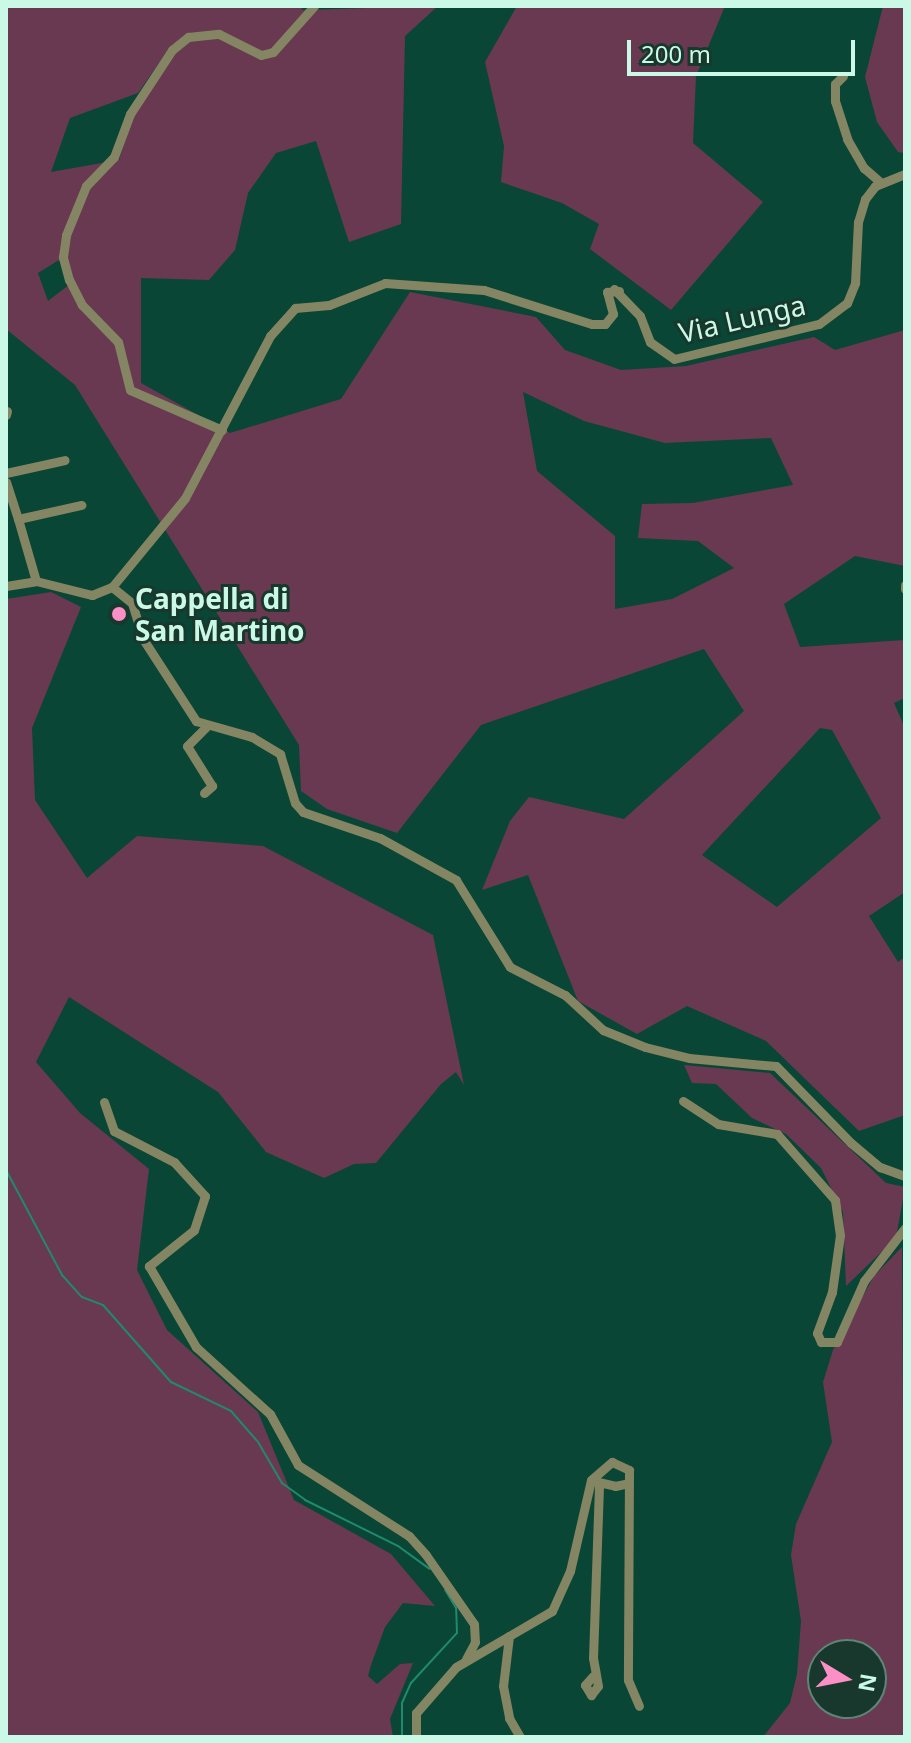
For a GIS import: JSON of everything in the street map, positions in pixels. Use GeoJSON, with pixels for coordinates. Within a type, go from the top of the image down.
{"type":"FeatureCollection","features":[{"type":"Feature","properties":{"kind":"street"},"geometry":{"type":"LineString","coordinates":[[6,586],[36,581],[92,595],[112,587],[185,498],[222,430],[130,390],[118,342],[82,305],[69,280],[63,257],[66,235],[86,186],[114,157],[130,114],[172,50],[188,37],[219,34],[248,51],[273,52],[314,6]]}},
{"type":"Feature","properties":{"kind":"street"},"geometry":{"type":"LineString","coordinates":[[843,76],[835,84],[835,101],[847,139],[881,183],[905,174]]}},
{"type":"Feature","properties":{"kind":"street","name":"Via Lunga"},"geometry":{"type":"LineString","coordinates":[[222,430],[270,336],[295,308],[329,305],[385,283],[484,290],[592,324],[605,324],[613,314],[607,292],[616,290],[640,316],[650,342],[674,359],[819,324],[847,303],[855,283],[860,210],[881,183]]}},
{"type":"Feature","properties":{"kind":"street"},"geometry":{"type":"LineString","coordinates":[[6,473],[65,460]]}},
{"type":"Feature","properties":{"kind":"street"},"geometry":{"type":"LineString","coordinates":[[6,482],[36,581]]}},
{"type":"Feature","properties":{"kind":"street"},"geometry":{"type":"LineString","coordinates":[[18,519],[81,505]]}},
{"type":"Feature","properties":{"kind":"street"},"geometry":{"type":"LineString","coordinates":[[112,587],[132,603],[149,651],[184,707],[206,727],[252,737],[280,754],[295,803],[303,812],[380,838],[456,880],[510,967],[565,995],[603,1030],[689,1058],[776,1066],[851,1143],[880,1167],[905,1176]]}},
{"type":"Feature","properties":{"kind":"street"},"geometry":{"type":"LineString","coordinates":[[204,793],[212,786],[187,746],[206,727]]}},
{"type":"Feature","properties":{"kind":"street"},"geometry":{"type":"LineString","coordinates":[[683,1101],[718,1124],[777,1134],[835,1200],[840,1235],[832,1292],[817,1333],[821,1342],[837,1342],[864,1281],[905,1228]]}},
{"type":"Feature","properties":{"kind":"street"},"geometry":{"type":"LineString","coordinates":[[104,1102],[114,1131],[174,1162],[205,1196],[194,1230],[149,1266],[196,1347],[270,1414],[298,1465],[409,1536],[474,1624],[475,1642],[466,1659],[421,1706],[416,1737]]}},
{"type":"Feature","properties":{"kind":"street"},"geometry":{"type":"LineString","coordinates":[[466,1659],[552,1611],[570,1571],[595,1482],[612,1462],[629,1470],[628,1680],[639,1706]]}},
{"type":"Feature","properties":{"kind":"street"},"geometry":{"type":"LineString","coordinates":[[595,1482],[629,1483]]}},
{"type":"Feature","properties":{"kind":"street"},"geometry":{"type":"LineString","coordinates":[[593,1676],[595,1482]]}},
{"type":"Feature","properties":{"kind":"street"},"geometry":{"type":"LineString","coordinates":[[509,1636],[503,1686],[509,1718],[520,1737]]}},
{"type":"Feature","properties":{"kind":"shaded area"},"geometry":{"type":"Polygon","coordinates":[[[6,6],[304,6],[301,10],[438,6],[405,36],[401,224],[349,242],[316,141],[276,153],[248,193],[235,250],[209,280],[141,278],[141,383],[230,433],[341,399],[410,292],[536,317],[565,350],[621,370],[686,366],[814,337],[835,350],[905,330],[905,566],[855,556],[784,604],[800,647],[905,640],[905,698],[894,703],[905,728],[905,892],[869,916],[898,962],[905,957],[905,1115],[859,1131],[766,1041],[687,1006],[637,1034],[578,1001],[528,875],[482,890],[510,821],[529,797],[624,819],[744,711],[704,649],[481,725],[397,833],[327,809],[301,791],[299,745],[75,385],[6,329],[6,6]],[[170,47],[138,93],[70,118],[51,172],[119,160],[133,116],[170,47]],[[59,260],[38,273],[48,301],[74,281],[59,260]],[[523,392],[537,471],[615,536],[615,609],[672,599],[734,568],[698,541],[638,538],[642,504],[693,503],[793,485],[771,438],[665,443],[584,421],[523,392]],[[820,728],[702,855],[777,907],[881,818],[832,730],[820,728]]]}},
{"type":"Feature","properties":{"kind":"shaded area"},"geometry":{"type":"Polygon","coordinates":[[[517,6],[725,6],[696,76],[693,143],[763,202],[671,310],[590,249],[599,224],[562,203],[501,182],[504,146],[485,62],[517,6]]]}},
{"type":"Feature","properties":{"kind":"shaded area"},"geometry":{"type":"Polygon","coordinates":[[[883,6],[905,6],[905,153],[898,152],[877,122],[865,77],[883,6]]]}},
{"type":"Feature","properties":{"kind":"shaded area"},"geometry":{"type":"Polygon","coordinates":[[[51,592],[81,607],[32,728],[35,800],[87,878],[137,836],[263,846],[433,935],[464,1085],[456,1072],[441,1084],[376,1163],[354,1164],[324,1178],[266,1152],[218,1092],[69,997],[36,1062],[80,1113],[149,1169],[137,1270],[167,1330],[258,1412],[294,1500],[391,1554],[435,1606],[403,1603],[385,1627],[371,1665],[368,1676],[377,1684],[400,1664],[413,1663],[390,1719],[393,1737],[6,1737],[6,599],[51,592]]]}},
{"type":"Feature","properties":{"kind":"shaded area"},"geometry":{"type":"Polygon","coordinates":[[[684,1065],[770,1073],[886,1183],[905,1187],[896,1238],[846,1286],[843,1212],[821,1168],[786,1134],[752,1118],[716,1084],[692,1083],[684,1065]]]}},
{"type":"Feature","properties":{"kind":"shaded area"},"geometry":{"type":"Polygon","coordinates":[[[902,1247],[905,1737],[763,1737],[790,1703],[797,1674],[801,1621],[791,1555],[796,1524],[832,1442],[823,1382],[833,1350],[874,1276],[902,1247]]]}},
{"type":"Feature","properties":{"kind":"waterway"},"geometry":{"type":"LineString","coordinates":[[6,1170],[62,1275],[82,1297],[103,1305],[171,1382],[231,1411],[258,1442],[282,1483],[305,1500],[398,1546],[430,1569]]}},
{"type":"Feature","properties":{"kind":"waterway"},"geometry":{"type":"LineString","coordinates":[[402,1737],[402,1703],[411,1683],[457,1633],[456,1608],[445,1590]]}},
{"type":"Feature","properties":{"kind":"place","name":"Cappella di San Martino"},"geometry":{"type":"Point","coordinates":[119,614]}}]}
